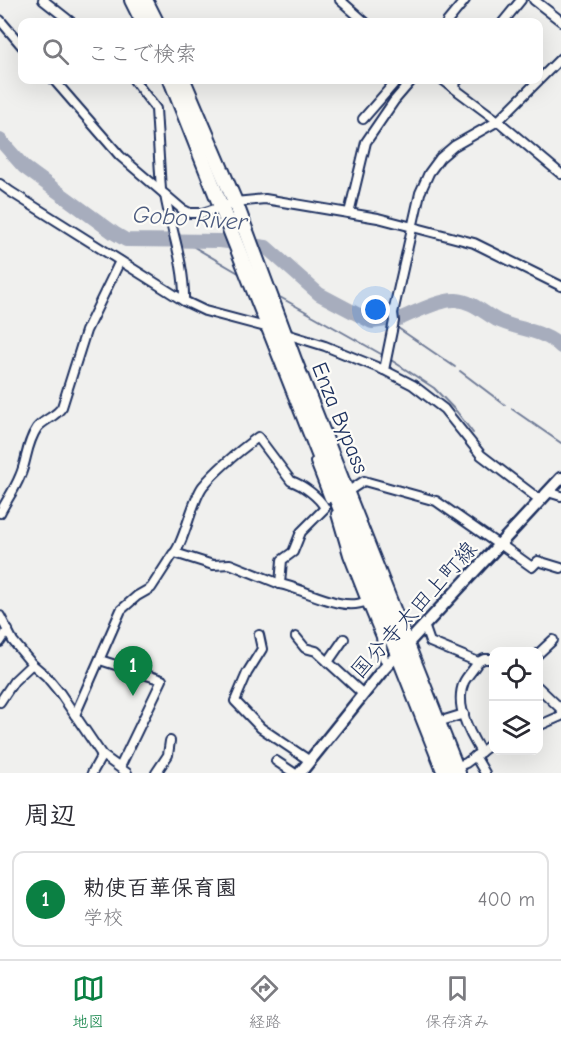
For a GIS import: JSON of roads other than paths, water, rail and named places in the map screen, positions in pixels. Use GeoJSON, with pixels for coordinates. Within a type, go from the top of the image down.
{"type":"FeatureCollection","features":[{"type":"Feature","properties":{"kind":"highway"},"geometry":{"type":"LineString","coordinates":[[132,0],[141,18]]}},
{"type":"Feature","properties":{"kind":"highway"},"geometry":{"type":"LineString","coordinates":[[145,0],[154,18]]}},
{"type":"Feature","properties":{"kind":"highway","name":"Enza Bypass"},"geometry":{"type":"LineString","coordinates":[[173,84],[229,205],[248,237],[347,492],[403,648],[438,722],[453,771]]}},
{"type":"Feature","properties":{"kind":"highway","name":"Enza Bypass"},"geometry":{"type":"LineString","coordinates":[[184,84],[229,205],[233,237],[266,328],[453,771]]}},
{"type":"Feature","properties":{"kind":"main road","name":"国分寺太田上町線"},"geometry":{"type":"LineString","coordinates":[[300,773],[387,665],[561,478]]}},
{"type":"Feature","properties":{"kind":"street"},"geometry":{"type":"LineString","coordinates":[[43,0],[66,18]]}},
{"type":"Feature","properties":{"kind":"street"},"geometry":{"type":"LineString","coordinates":[[340,0],[360,18]]}},
{"type":"Feature","properties":{"kind":"street"},"geometry":{"type":"LineString","coordinates":[[450,18],[465,0]]}},
{"type":"Feature","properties":{"kind":"street"},"geometry":{"type":"LineString","coordinates":[[506,18],[521,0]]}},
{"type":"Feature","properties":{"kind":"street"},"geometry":{"type":"LineString","coordinates":[[534,0],[561,21]]}},
{"type":"Feature","properties":{"kind":"street"},"geometry":{"type":"LineString","coordinates":[[0,20],[18,40]]}},
{"type":"Feature","properties":{"kind":"street"},"geometry":{"type":"LineString","coordinates":[[543,76],[561,58]]}},
{"type":"Feature","properties":{"kind":"street"},"geometry":{"type":"LineString","coordinates":[[57,84],[120,156],[139,174],[190,213],[203,213],[229,205],[265,199],[349,213],[413,226],[474,243],[561,286]]}},
{"type":"Feature","properties":{"kind":"street"},"geometry":{"type":"LineString","coordinates":[[137,84],[156,109],[163,193],[176,239],[185,289],[184,301]]}},
{"type":"Feature","properties":{"kind":"street"},"geometry":{"type":"LineString","coordinates":[[363,119],[394,84]]}},
{"type":"Feature","properties":{"kind":"street"},"geometry":{"type":"LineString","coordinates":[[349,213],[366,142],[409,84]]}},
{"type":"Feature","properties":{"kind":"street"},"geometry":{"type":"LineString","coordinates":[[448,84],[498,121],[561,174]]}},
{"type":"Feature","properties":{"kind":"street"},"geometry":{"type":"LineString","coordinates":[[384,370],[394,321],[393,313],[420,193],[429,173],[440,158],[454,146],[498,121],[535,84]]}},
{"type":"Feature","properties":{"kind":"street"},"geometry":{"type":"LineString","coordinates":[[0,184],[184,301],[205,311],[325,346],[384,370],[413,385],[435,401],[457,424],[481,455],[544,496],[561,496]]}},
{"type":"Feature","properties":{"kind":"street"},"geometry":{"type":"LineString","coordinates":[[0,513],[21,475],[25,453],[37,429],[62,408],[86,331],[120,261]]}},
{"type":"Feature","properties":{"kind":"street"},"geometry":{"type":"LineString","coordinates":[[266,328],[337,515],[348,555],[381,637],[383,656],[387,665]]}},
{"type":"Feature","properties":{"kind":"street"},"geometry":{"type":"LineString","coordinates":[[75,715],[121,610],[151,588],[175,553],[202,488],[241,450],[258,437],[291,481],[298,483],[322,502],[325,508],[301,532],[293,552],[282,560],[280,584]]}},
{"type":"Feature","properties":{"kind":"street"},"geometry":{"type":"LineString","coordinates":[[347,492],[364,481],[436,501],[532,567],[538,561],[561,568]]}},
{"type":"Feature","properties":{"kind":"street"},"geometry":{"type":"LineString","coordinates":[[175,553],[213,565],[230,564],[337,603],[347,605],[366,601]]}},
{"type":"Feature","properties":{"kind":"street"},"geometry":{"type":"LineString","coordinates":[[0,616],[32,664],[46,676],[102,755],[127,773]]}},
{"type":"Feature","properties":{"kind":"street"},"geometry":{"type":"LineString","coordinates":[[424,626],[430,642],[478,662]]}},
{"type":"Feature","properties":{"kind":"street"},"geometry":{"type":"LineString","coordinates":[[0,642],[8,630]]}},
{"type":"Feature","properties":{"kind":"street"},"geometry":{"type":"LineString","coordinates":[[259,635],[262,649],[247,673],[235,701],[261,728],[310,761]]}},
{"type":"Feature","properties":{"kind":"street"},"geometry":{"type":"LineString","coordinates":[[296,637],[305,648],[316,651],[363,694]]}},
{"type":"Feature","properties":{"kind":"street"},"geometry":{"type":"LineString","coordinates":[[328,662],[344,639]]}},
{"type":"Feature","properties":{"kind":"street"},"geometry":{"type":"LineString","coordinates":[[543,649],[553,640]]}},
{"type":"Feature","properties":{"kind":"street"},"geometry":{"type":"LineString","coordinates":[[485,773],[462,704],[464,683],[478,662],[489,659]]}},
{"type":"Feature","properties":{"kind":"street"},"geometry":{"type":"LineString","coordinates":[[100,660],[162,680],[120,767]]}},
{"type":"Feature","properties":{"kind":"street"},"geometry":{"type":"LineString","coordinates":[[0,702],[14,681],[32,664]]}},
{"type":"Feature","properties":{"kind":"street"},"geometry":{"type":"LineString","coordinates":[[543,692],[561,709]]}},
{"type":"Feature","properties":{"kind":"street"},"geometry":{"type":"LineString","coordinates":[[438,722],[464,714]]}},
{"type":"Feature","properties":{"kind":"street"},"geometry":{"type":"LineString","coordinates":[[543,724],[561,716]]}},
{"type":"Feature","properties":{"kind":"street"},"geometry":{"type":"LineString","coordinates":[[156,773],[168,755],[170,741]]}},
{"type":"Feature","properties":{"kind":"street"},"geometry":{"type":"LineString","coordinates":[[453,771],[489,746]]}},
{"type":"Feature","properties":{"kind":"street"},"geometry":{"type":"LineString","coordinates":[[92,773],[102,755]]}},
{"type":"Feature","properties":{"kind":"street"},"geometry":{"type":"LineString","coordinates":[[276,761],[294,773]]}},
{"type":"Feature","properties":{"kind":"waterway","name":"Gobo River"},"geometry":{"type":"LineString","coordinates":[[0,140],[24,167],[126,240],[220,241],[266,247],[319,294],[372,322],[386,320]]}},
{"type":"Feature","properties":{"kind":"waterway"},"geometry":{"type":"LineString","coordinates":[[182,240],[242,275]]}},
{"type":"Feature","properties":{"kind":"waterway"},"geometry":{"type":"LineString","coordinates":[[278,296],[381,354]]}},
{"type":"Feature","properties":{"kind":"waterway","name":"Gobo River"},"geometry":{"type":"LineString","coordinates":[[399,319],[442,302],[462,301],[497,320],[547,337],[561,347]]}},
{"type":"Feature","properties":{"kind":"waterway"},"geometry":{"type":"LineString","coordinates":[[395,326],[455,367]]}},
{"type":"Feature","properties":{"kind":"waterway"},"geometry":{"type":"LineString","coordinates":[[391,360],[434,388],[473,433]]}},
{"type":"Feature","properties":{"kind":"waterway"},"geometry":{"type":"LineString","coordinates":[[460,371],[505,405]]}},
{"type":"Feature","properties":{"kind":"waterway"},"geometry":{"type":"LineString","coordinates":[[512,409],[561,443]]}},
{"type":"Feature","properties":{"kind":"place","name":"勅使百華保育園"},"geometry":{"type":"Point","coordinates":[133,696]}}]}
